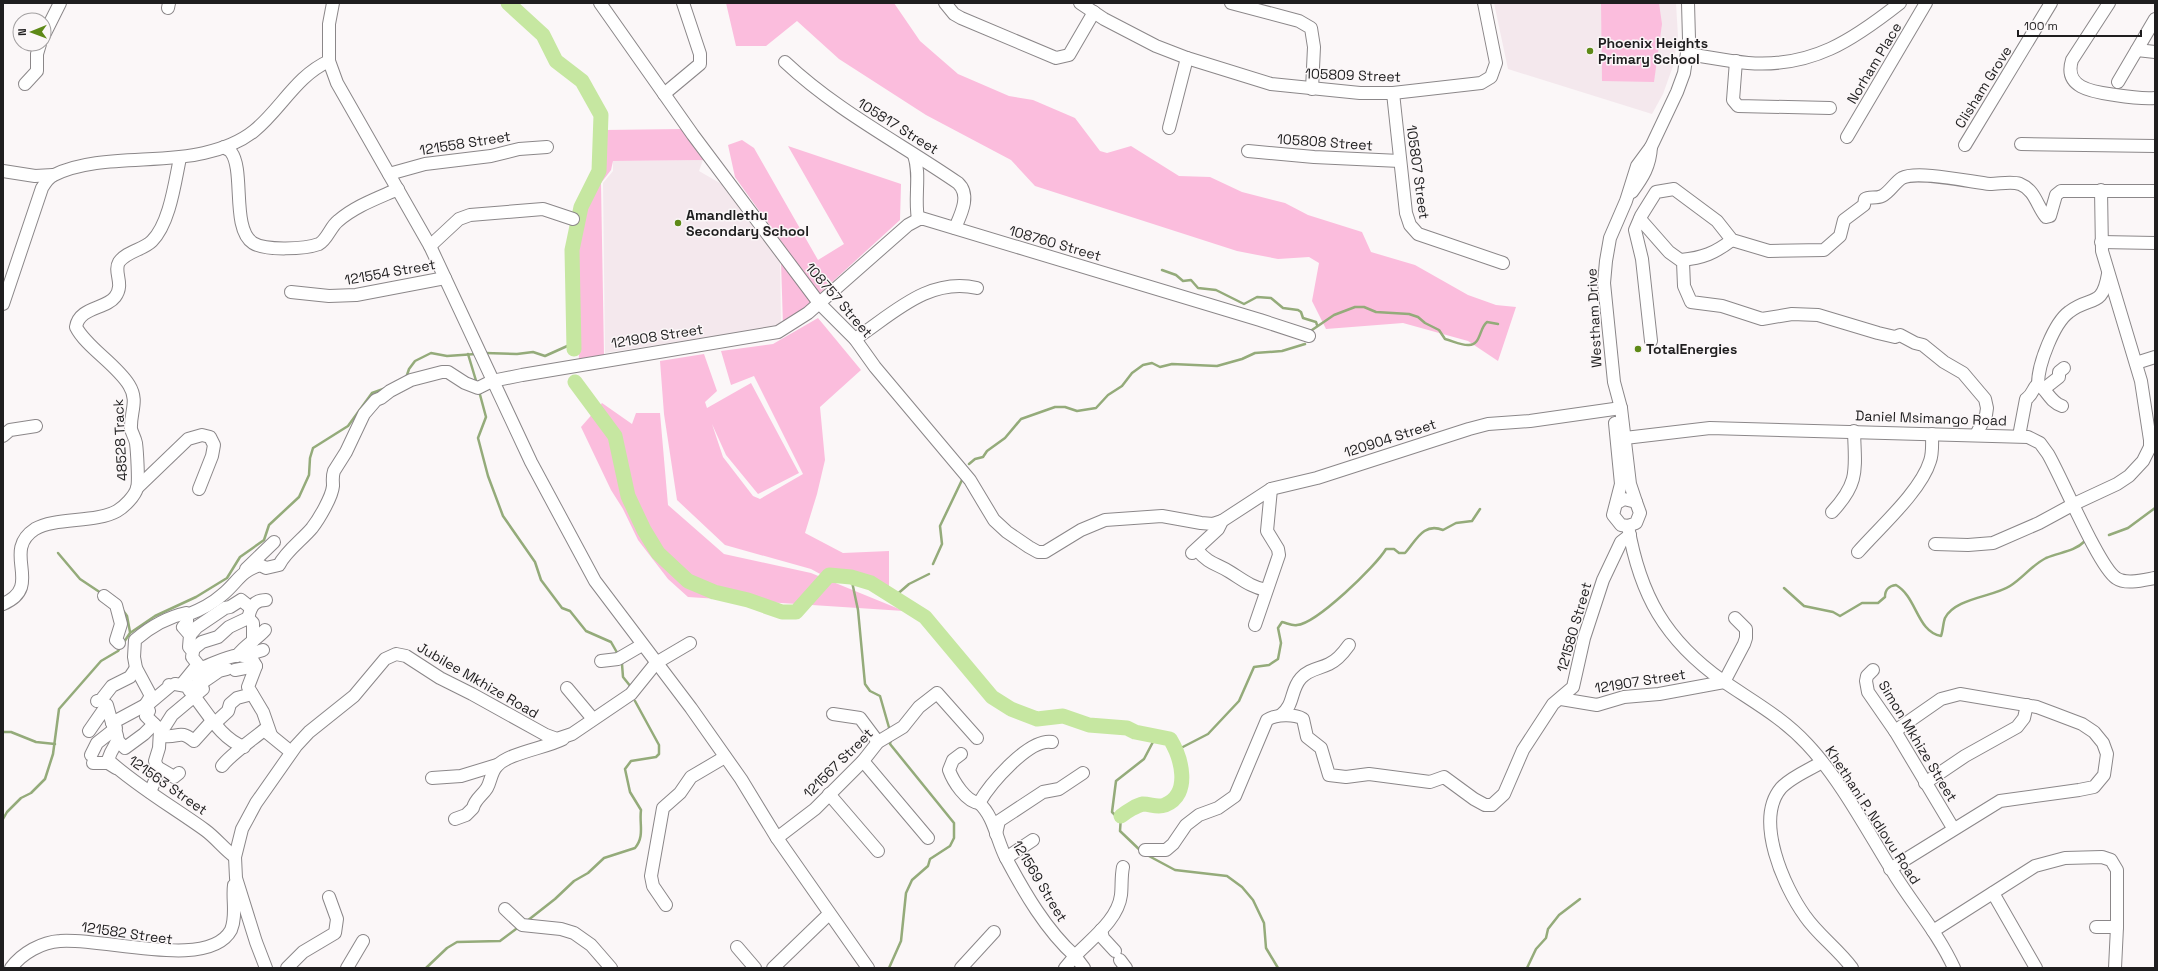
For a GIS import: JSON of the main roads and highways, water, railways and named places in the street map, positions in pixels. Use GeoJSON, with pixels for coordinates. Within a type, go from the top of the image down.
{"type":"FeatureCollection","features":[{"type":"Feature","properties":{"kind":"waterway"},"geometry":{"type":"LineString","coordinates":[[508,3],[543,35],[556,61],[582,81],[601,115],[599,171],[581,207],[572,250],[574,349]]}},
{"type":"Feature","properties":{"kind":"waterway"},"geometry":{"type":"LineString","coordinates":[[1162,270],[1176,275],[1183,281],[1191,280],[1198,288],[1216,290],[1244,304],[1257,297],[1271,298],[1283,308],[1298,310],[1301,312],[1303,318],[1316,322],[1317,325]]}},
{"type":"Feature","properties":{"kind":"waterway"},"geometry":{"type":"LineString","coordinates":[[1312,330],[1334,315],[1355,307],[1364,307],[1376,312],[1409,314],[1418,317],[1425,323],[1439,330],[1445,339],[1465,345],[1472,345],[1478,340],[1482,328],[1487,322],[1498,324]]}},
{"type":"Feature","properties":{"kind":"waterway"},"geometry":{"type":"LineString","coordinates":[[485,353],[517,354],[533,352],[545,356],[574,343]]}},
{"type":"Feature","properties":{"kind":"waterway"},"geometry":{"type":"LineString","coordinates":[[969,464],[975,459],[983,457],[987,451],[1005,438],[1021,419],[1055,407],[1065,407],[1077,411],[1096,408],[1108,395],[1122,386],[1132,373],[1143,365],[1152,363],[1160,367],[1172,364],[1217,366],[1242,359],[1255,353],[1282,351],[1305,344]]}},
{"type":"Feature","properties":{"kind":"waterway"},"geometry":{"type":"LineString","coordinates":[[406,378],[409,369],[415,361],[431,353],[447,356],[476,354]]}},
{"type":"Feature","properties":{"kind":"waterway"},"geometry":{"type":"LineString","coordinates":[[468,354],[477,384]]}},
{"type":"Feature","properties":{"kind":"waterway"},"geometry":{"type":"LineString","coordinates":[[575,382],[615,436],[628,496],[644,530],[658,553],[688,581],[714,592],[748,600],[782,612],[796,612],[829,575],[851,577],[871,583],[925,617],[992,697],[1011,709],[1037,719],[1063,716],[1089,725],[1127,728],[1135,732],[1170,739],[1178,755],[1182,775],[1179,793],[1173,800],[1165,805],[1157,806],[1143,804],[1121,816]]}},
{"type":"Feature","properties":{"kind":"waterway"},"geometry":{"type":"LineString","coordinates":[[3,819],[7,812],[21,798],[31,793],[45,779],[53,754],[59,709],[101,661],[118,651],[130,633],[155,616],[196,597],[227,578],[240,557],[264,540],[269,525],[299,497],[309,475],[310,458],[313,448],[348,426],[372,393],[386,388]]}},
{"type":"Feature","properties":{"kind":"waterway"},"geometry":{"type":"LineString","coordinates":[[479,391],[486,417],[478,438],[488,476],[503,516],[535,562],[541,580],[562,608],[570,611],[586,631],[611,642],[619,656]]}},
{"type":"Feature","properties":{"kind":"waterway"},"geometry":{"type":"LineString","coordinates":[[933,564],[942,544],[940,526],[962,480]]}},
{"type":"Feature","properties":{"kind":"waterway"},"geometry":{"type":"LineString","coordinates":[[2109,535],[2128,528],[2155,508]]}},
{"type":"Feature","properties":{"kind":"waterway"},"geometry":{"type":"LineString","coordinates":[[1177,750],[1208,734],[1239,701],[1254,667],[1269,665],[1278,659],[1281,643],[1278,628],[1282,622],[1291,625],[1306,622],[1318,615],[1345,593],[1371,568],[1386,549],[1394,549],[1399,553],[1405,553],[1417,538],[1425,531],[1436,528],[1443,530],[1456,523],[1472,521],[1480,509]]}},
{"type":"Feature","properties":{"kind":"waterway"},"geometry":{"type":"LineString","coordinates":[[1784,588],[1804,606],[1833,612],[1840,616],[1862,603],[1878,603],[1885,597],[1888,588],[1896,585],[1909,597],[1927,628],[1933,633],[1941,636],[1945,618],[1950,611],[1957,606],[2003,590],[2015,583],[2046,558],[2072,550],[2085,541]]}},
{"type":"Feature","properties":{"kind":"waterway"},"geometry":{"type":"LineString","coordinates":[[58,553],[80,579],[101,593]]}},
{"type":"Feature","properties":{"kind":"waterway"},"geometry":{"type":"LineString","coordinates":[[894,597],[909,584],[929,574]]}},
{"type":"Feature","properties":{"kind":"waterway"},"geometry":{"type":"LineString","coordinates":[[851,577],[858,610],[865,684],[870,691],[880,696],[890,731]]}},
{"type":"Feature","properties":{"kind":"waterway"},"geometry":{"type":"LineString","coordinates":[[122,609],[127,616],[130,632]]}},
{"type":"Feature","properties":{"kind":"waterway"},"geometry":{"type":"LineString","coordinates":[[622,664],[623,677],[631,687]]}},
{"type":"Feature","properties":{"kind":"waterway"},"geometry":{"type":"LineString","coordinates":[[527,921],[555,899],[574,881],[588,873],[604,858],[635,848],[640,839],[641,810],[630,792],[625,769],[631,761],[656,757],[659,754],[659,745],[635,701]]}},
{"type":"Feature","properties":{"kind":"waterway"},"geometry":{"type":"LineString","coordinates":[[3,732],[11,732],[36,742],[55,744]]}},
{"type":"Feature","properties":{"kind":"waterway"},"geometry":{"type":"LineString","coordinates":[[1143,853],[1120,831],[1121,816],[1116,816],[1112,812],[1116,781],[1144,759],[1154,740],[1150,735]]}},
{"type":"Feature","properties":{"kind":"waterway"},"geometry":{"type":"LineString","coordinates":[[889,968],[901,941],[906,893],[912,880],[928,866],[930,859],[950,846],[954,838],[954,823],[890,744],[891,739]]}},
{"type":"Feature","properties":{"kind":"waterway"},"geometry":{"type":"LineString","coordinates":[[1147,855],[1175,870],[1227,876],[1242,887],[1253,900],[1264,923],[1266,948],[1278,968]]}},
{"type":"Feature","properties":{"kind":"waterway"},"geometry":{"type":"LineString","coordinates":[[1527,968],[1536,949],[1546,938],[1548,929],[1559,915],[1580,899]]}},
{"type":"Feature","properties":{"kind":"waterway"},"geometry":{"type":"LineString","coordinates":[[426,968],[447,948],[457,942],[500,941],[520,926]]}},
{"type":"Feature","properties":{"kind":"place","name":"Phoenix Heights Primary School"},"geometry":{"type":"Point","coordinates":[1590,51]}},
{"type":"Feature","properties":{"kind":"place","name":"Amandlethu Secondary School"},"geometry":{"type":"Point","coordinates":[678,223]}},
{"type":"Feature","properties":{"kind":"place","name":"TotalEnergies"},"geometry":{"type":"Point","coordinates":[1638,349]}}]}
